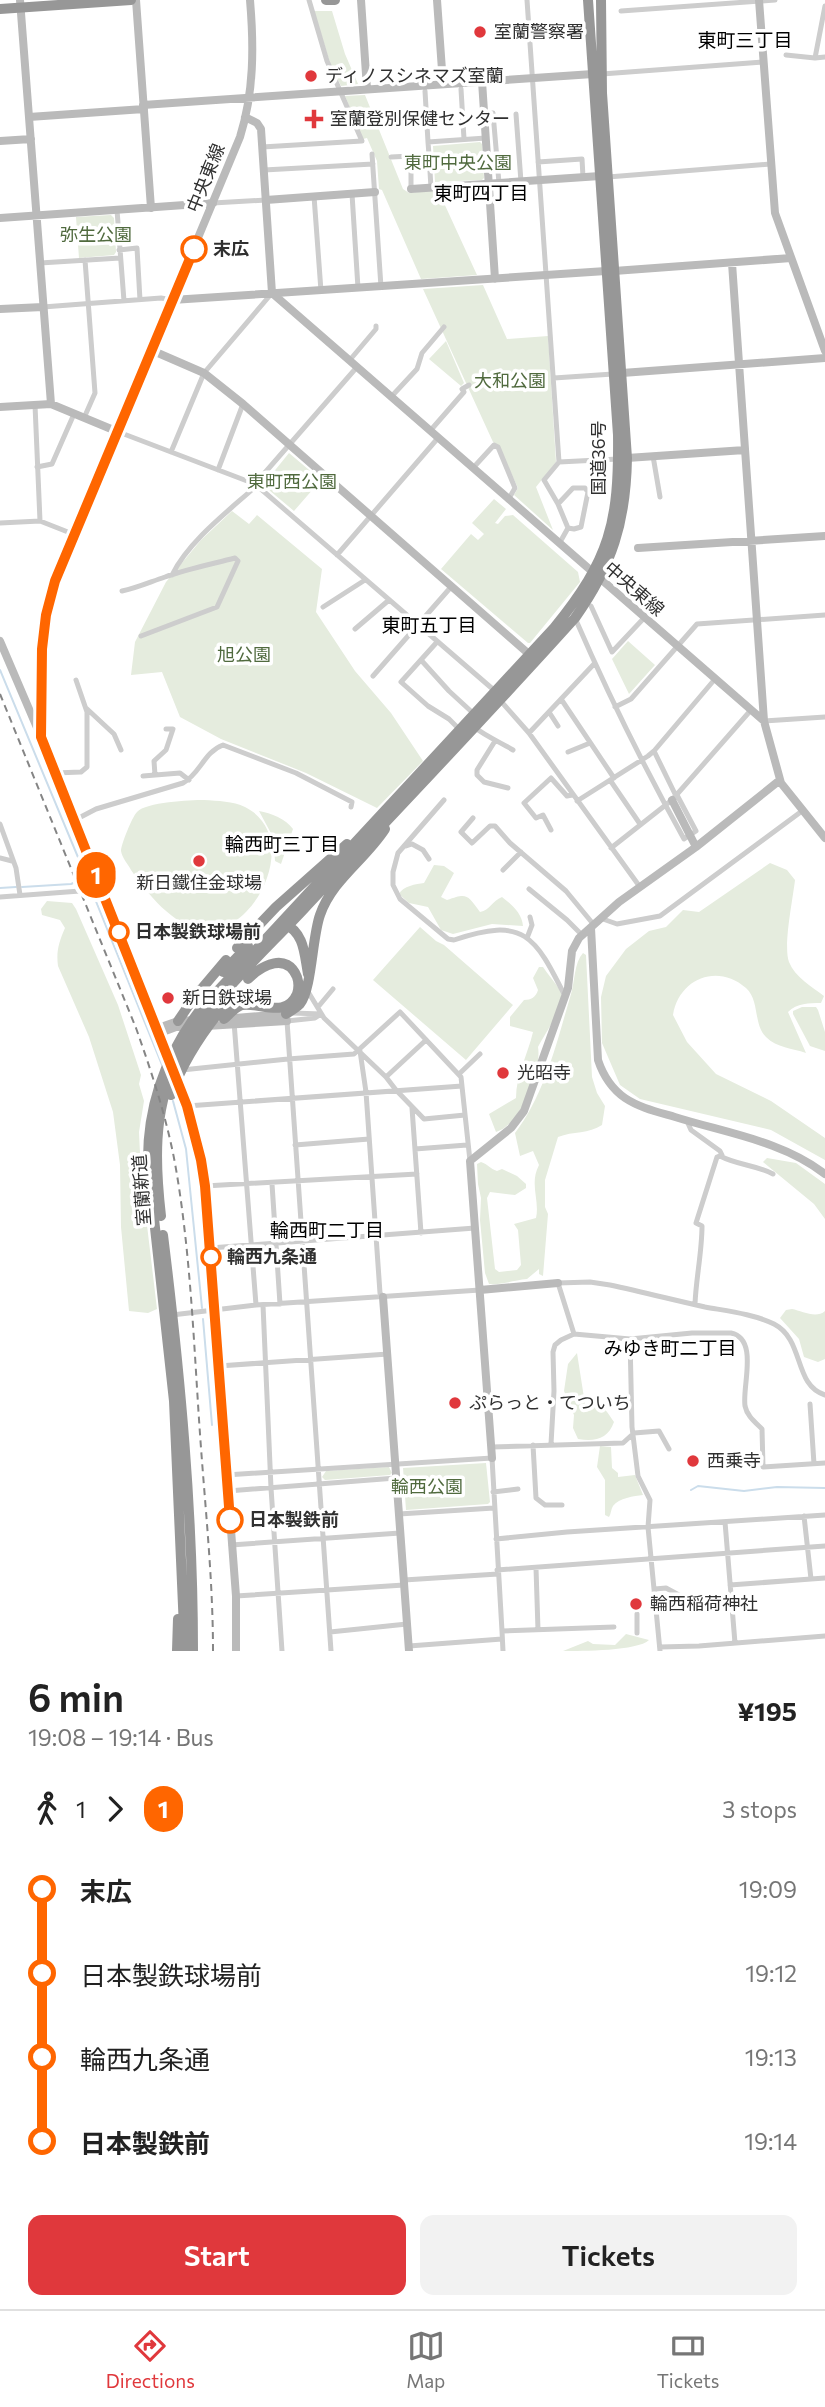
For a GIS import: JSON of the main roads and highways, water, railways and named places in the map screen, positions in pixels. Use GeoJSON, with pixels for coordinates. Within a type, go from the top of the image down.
{"type":"FeatureCollection","features":[{"type":"Feature","properties":{"kind":"highway"},"geometry":{"type":"LineString","coordinates":[[0,9],[21,4],[134,0]]}},
{"type":"Feature","properties":{"kind":"highway"},"geometry":{"type":"LineString","coordinates":[[326,0],[335,0]]}},
{"type":"Feature","properties":{"kind":"highway","name":"国道36号"},"geometry":{"type":"LineString","coordinates":[[296,904],[335,853],[369,827],[474,715],[498,696],[575,618],[618,533],[625,495],[623,458],[597,74],[588,0]]}},
{"type":"Feature","properties":{"kind":"highway","name":"国道36号"},"geometry":{"type":"LineString","coordinates":[[597,74],[601,0]]}},
{"type":"Feature","properties":{"kind":"highway","name":"国道36号"},"geometry":{"type":"LineString","coordinates":[[395,811],[474,727],[530,655],[597,577]]}},
{"type":"Feature","properties":{"kind":"highway"},"geometry":{"type":"LineString","coordinates":[[287,1017],[299,1006],[307,990],[315,931],[326,901],[344,875],[377,842],[395,811]]}},
{"type":"Feature","properties":{"kind":"highway","name":"室蘭新道"},"geometry":{"type":"LineString","coordinates":[[185,1651],[169,1351],[149,1182],[148,1150],[152,1112],[161,1077],[174,1049],[200,1010],[296,904],[395,811]]}},
{"type":"Feature","properties":{"kind":"highway"},"geometry":{"type":"LineString","coordinates":[[178,1021],[220,966],[276,907],[296,904]]}},
{"type":"Feature","properties":{"kind":"highway","name":"室蘭新道"},"geometry":{"type":"LineString","coordinates":[[193,1651],[180,1378],[160,1214],[156,1154],[162,1102],[182,1051],[296,904]]}},
{"type":"Feature","properties":{"kind":"highway"},"geometry":{"type":"LineString","coordinates":[[149,1182],[144,1163],[143,1140],[146,1108],[154,1077],[162,1058],[204,993],[266,928],[279,922],[293,928],[301,938],[308,974]]}},
{"type":"Feature","properties":{"kind":"highway"},"geometry":{"type":"LineString","coordinates":[[156,1154],[167,1107],[184,1065],[208,1026],[256,971],[270,963],[285,964],[296,975],[299,983],[297,993],[285,1006],[270,1009],[243,1005],[236,1007],[231,1020]]}},
{"type":"Feature","properties":{"kind":"highway"},"geometry":{"type":"LineString","coordinates":[[177,1651],[175,1539],[179,1500]]}},
{"type":"Feature","properties":{"kind":"highway"},"geometry":{"type":"LineString","coordinates":[[191,1574],[199,1608],[200,1651]]}},
{"type":"Feature","properties":{"kind":"waterway"},"geometry":{"type":"LineString","coordinates":[[0,670],[90,886]]}},
{"type":"Feature","properties":{"kind":"waterway"},"geometry":{"type":"LineString","coordinates":[[22,887],[71,884],[85,878]]}},
{"type":"Feature","properties":{"kind":"waterway"},"geometry":{"type":"LineString","coordinates":[[0,888],[16,887]]}},
{"type":"Feature","properties":{"kind":"waterway"},"geometry":{"type":"LineString","coordinates":[[93,894],[162,1065]]}},
{"type":"Feature","properties":{"kind":"waterway"},"geometry":{"type":"LineString","coordinates":[[173,1101],[186,1149],[202,1308]]}},
{"type":"Feature","properties":{"kind":"waterway"},"geometry":{"type":"LineString","coordinates":[[203,1319],[212,1425]]}},
{"type":"Feature","properties":{"kind":"waterway"},"geometry":{"type":"LineString","coordinates":[[691,1490],[698,1486],[744,1491],[777,1487],[825,1488]]}},
{"type":"Feature","properties":{"kind":"railway"},"geometry":{"type":"LineString","coordinates":[[0,694],[136,1028],[170,1138],[182,1207],[189,1272],[210,1570],[213,1651]]}},
{"type":"Feature","properties":{"kind":"place","name":"室蘭警察署"},"geometry":{"type":"Point","coordinates":[480,32]}},
{"type":"Feature","properties":{"kind":"place","name":"ディノスシネマズ室蘭"},"geometry":{"type":"Point","coordinates":[311,76]}},
{"type":"Feature","properties":{"kind":"place","name":"室蘭登別保健センター"},"geometry":{"type":"Point","coordinates":[314,119]}},
{"type":"Feature","properties":{"kind":"place","name":"末広"},"geometry":{"type":"Point","coordinates":[194,249]}},
{"type":"Feature","properties":{"kind":"place","name":"新日鐵住金球場"},"geometry":{"type":"Point","coordinates":[199,861]}},
{"type":"Feature","properties":{"kind":"place","name":"日本製鉄球場前"},"geometry":{"type":"Point","coordinates":[119,932]}},
{"type":"Feature","properties":{"kind":"place","name":"新日鉄球場"},"geometry":{"type":"Point","coordinates":[168,998]}},
{"type":"Feature","properties":{"kind":"place","name":"光昭寺"},"geometry":{"type":"Point","coordinates":[503,1073]}},
{"type":"Feature","properties":{"kind":"place","name":"輪西九条通"},"geometry":{"type":"Point","coordinates":[211,1257]}},
{"type":"Feature","properties":{"kind":"place","name":"ぷらっと・てついち"},"geometry":{"type":"Point","coordinates":[455,1403]}},
{"type":"Feature","properties":{"kind":"place","name":"西乗寺"},"geometry":{"type":"Point","coordinates":[693,1461]}},
{"type":"Feature","properties":{"kind":"place","name":"日本製鉄前"},"geometry":{"type":"Point","coordinates":[230,1520]}},
{"type":"Feature","properties":{"kind":"place","name":"輪西稲荷神社"},"geometry":{"type":"Point","coordinates":[636,1604]}},
{"type":"Feature","properties":{"kind":"district","name":"東町三丁目"},"geometry":{"type":"Point","coordinates":[745,40]}},
{"type":"Feature","properties":{"kind":"district","name":"東町四丁目"},"geometry":{"type":"Point","coordinates":[481,193]}},
{"type":"Feature","properties":{"kind":"district","name":"東町五丁目"},"geometry":{"type":"Point","coordinates":[429,625]}},
{"type":"Feature","properties":{"kind":"district","name":"輪西町三丁目"},"geometry":{"type":"Point","coordinates":[282,844]}},
{"type":"Feature","properties":{"kind":"district","name":"輪西町二丁目"},"geometry":{"type":"Point","coordinates":[327,1230]}},
{"type":"Feature","properties":{"kind":"district","name":"みゆき町二丁目"},"geometry":{"type":"Point","coordinates":[670,1348]}},
{"type":"Feature","properties":{"kind":"park label","name":"東町中央公園"},"geometry":{"type":"Point","coordinates":[458,163]}},
{"type":"Feature","properties":{"kind":"park label","name":"弥生公園"},"geometry":{"type":"Point","coordinates":[96,235]}},
{"type":"Feature","properties":{"kind":"park label","name":"大和公園"},"geometry":{"type":"Point","coordinates":[510,381]}},
{"type":"Feature","properties":{"kind":"park label","name":"東町西公園"},"geometry":{"type":"Point","coordinates":[292,482]}},
{"type":"Feature","properties":{"kind":"park label","name":"旭公園"},"geometry":{"type":"Point","coordinates":[244,655]}},
{"type":"Feature","properties":{"kind":"park label","name":"輪西公園"},"geometry":{"type":"Point","coordinates":[427,1487]}}]}
